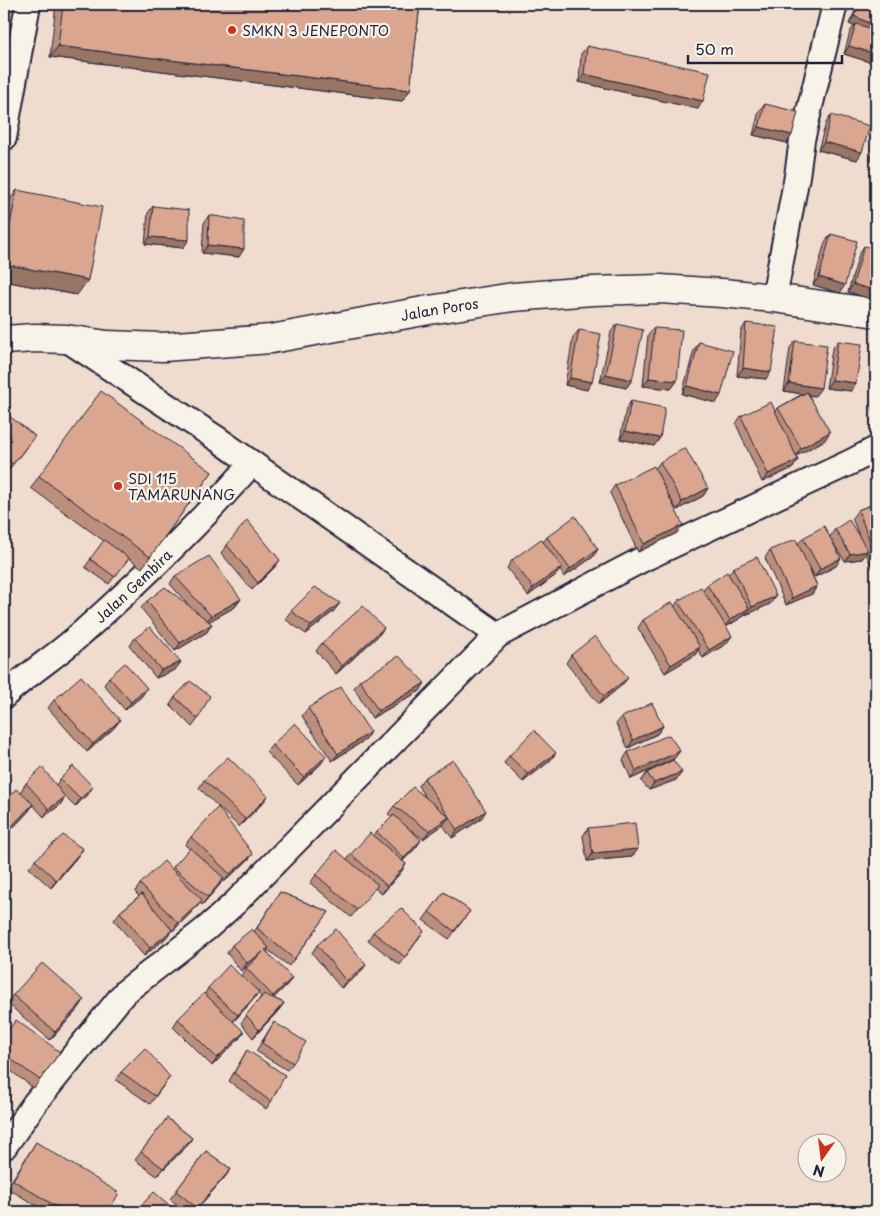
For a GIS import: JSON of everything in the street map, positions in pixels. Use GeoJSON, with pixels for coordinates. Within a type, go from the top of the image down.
{"type":"FeatureCollection","features":[{"type":"Feature","properties":{"kind":"main road","name":"Jalan Poros"},"geometry":{"type":"LineString","coordinates":[[4,340],[66,339],[107,345],[163,346],[271,338],[430,310],[513,298],[592,291],[667,290],[722,293],[774,298],[876,313]]}},
{"type":"Feature","properties":{"kind":"street"},"geometry":{"type":"LineString","coordinates":[[4,138],[28,4]]}},
{"type":"Feature","properties":{"kind":"street"},"geometry":{"type":"LineString","coordinates":[[774,298],[802,140],[835,4]]}},
{"type":"Feature","properties":{"kind":"street"},"geometry":{"type":"LineString","coordinates":[[66,339],[252,462],[498,635]]}},
{"type":"Feature","properties":{"kind":"street"},"geometry":{"type":"LineString","coordinates":[[4,1147],[35,1103],[125,992],[207,928],[235,903],[498,635],[643,559],[876,449]]}},
{"type":"Feature","properties":{"kind":"street","name":"Jalan Gembira"},"geometry":{"type":"LineString","coordinates":[[4,696],[73,640],[136,585],[184,537],[252,462]]}},
{"type":"Feature","properties":{"kind":"building","name":"SMKN 3 JENEPONTO"},"geometry":{"type":"Polygon","coordinates":[[[63,4],[420,4],[410,90],[58,46],[63,4]]]}},
{"type":"Feature","properties":{"kind":"building"},"geometry":{"type":"Polygon","coordinates":[[[860,4],[876,4],[876,26],[854,16],[860,4]]]}},
{"type":"Feature","properties":{"kind":"building"},"geometry":{"type":"Polygon","coordinates":[[[856,24],[876,30],[876,54],[849,46],[856,24]]]}},
{"type":"Feature","properties":{"kind":"building"},"geometry":{"type":"Polygon","coordinates":[[[587,46],[710,72],[703,101],[584,74],[587,46]]]}},
{"type":"Feature","properties":{"kind":"building"},"geometry":{"type":"Polygon","coordinates":[[[765,104],[798,112],[792,135],[759,127],[765,104]]]}},
{"type":"Feature","properties":{"kind":"building"},"geometry":{"type":"Polygon","coordinates":[[[831,115],[870,126],[862,152],[824,142],[831,115]]]}},
{"type":"Feature","properties":{"kind":"building"},"geometry":{"type":"Polygon","coordinates":[[[17,190],[102,207],[88,280],[4,264],[4,255],[17,190]]]}},
{"type":"Feature","properties":{"kind":"building"},"geometry":{"type":"Polygon","coordinates":[[[153,206],[189,210],[189,240],[150,237],[153,206]]]}},
{"type":"Feature","properties":{"kind":"building"},"geometry":{"type":"Polygon","coordinates":[[[209,215],[244,221],[244,249],[208,245],[209,215]]]}},
{"type":"Feature","properties":{"kind":"building"},"geometry":{"type":"Polygon","coordinates":[[[831,234],[857,241],[845,285],[819,277],[831,234]]]}},
{"type":"Feature","properties":{"kind":"building"},"geometry":{"type":"Polygon","coordinates":[[[864,246],[876,249],[876,291],[853,284],[864,246]]]}},
{"type":"Feature","properties":{"kind":"building"},"geometry":{"type":"Polygon","coordinates":[[[746,323],[778,327],[771,372],[743,368],[746,323]]]}},
{"type":"Feature","properties":{"kind":"building"},"geometry":{"type":"Polygon","coordinates":[[[617,324],[643,330],[632,380],[606,374],[617,324]]]}},
{"type":"Feature","properties":{"kind":"building"},"geometry":{"type":"Polygon","coordinates":[[[654,328],[682,330],[677,381],[649,378],[654,328]]]}},
{"type":"Feature","properties":{"kind":"building"},"geometry":{"type":"Polygon","coordinates":[[[579,330],[601,334],[592,382],[570,378],[579,330]]]}},
{"type":"Feature","properties":{"kind":"building"},"geometry":{"type":"Polygon","coordinates":[[[795,341],[827,345],[821,388],[789,383],[795,341]]]}},
{"type":"Feature","properties":{"kind":"building"},"geometry":{"type":"Polygon","coordinates":[[[838,341],[862,344],[856,383],[832,380],[838,341]]]}},
{"type":"Feature","properties":{"kind":"building"},"geometry":{"type":"Polygon","coordinates":[[[699,342],[733,351],[721,395],[687,386],[699,342]]]}},
{"type":"Feature","properties":{"kind":"building","name":"SDI 115 TAMARUNANG"},"geometry":{"type":"Polygon","coordinates":[[[101,391],[212,472],[150,557],[39,476],[101,391]]]}},
{"type":"Feature","properties":{"kind":"building"},"geometry":{"type":"Polygon","coordinates":[[[807,392],[830,432],[801,448],[778,408],[807,392]]]}},
{"type":"Feature","properties":{"kind":"building"},"geometry":{"type":"Polygon","coordinates":[[[631,401],[665,408],[660,438],[625,431],[631,401]]]}},
{"type":"Feature","properties":{"kind":"building"},"geometry":{"type":"Polygon","coordinates":[[[771,402],[798,460],[768,474],[741,416],[771,402]]]}},
{"type":"Feature","properties":{"kind":"building"},"geometry":{"type":"Polygon","coordinates":[[[4,412],[35,436],[13,464],[4,457],[4,412]]]}},
{"type":"Feature","properties":{"kind":"building"},"geometry":{"type":"Polygon","coordinates":[[[685,448],[708,488],[682,502],[660,462],[685,448]]]}},
{"type":"Feature","properties":{"kind":"building"},"geometry":{"type":"Polygon","coordinates":[[[654,466],[683,525],[644,544],[615,485],[654,466]]]}},
{"type":"Feature","properties":{"kind":"building"},"geometry":{"type":"Polygon","coordinates":[[[876,503],[876,557],[858,510],[876,503]]]}},
{"type":"Feature","properties":{"kind":"building"},"geometry":{"type":"Polygon","coordinates":[[[575,516],[598,549],[570,569],[547,537],[575,516]]]}},
{"type":"Feature","properties":{"kind":"building"},"geometry":{"type":"Polygon","coordinates":[[[247,520],[280,560],[258,583],[227,545],[247,520]]]}},
{"type":"Feature","properties":{"kind":"building"},"geometry":{"type":"Polygon","coordinates":[[[849,520],[868,551],[850,554],[835,529],[849,520]]]}},
{"type":"Feature","properties":{"kind":"building"},"geometry":{"type":"Polygon","coordinates":[[[824,526],[841,558],[820,569],[803,538],[824,526]]]}},
{"type":"Feature","properties":{"kind":"building"},"geometry":{"type":"Polygon","coordinates":[[[541,539],[562,567],[533,588],[512,560],[541,539]]]}},
{"type":"Feature","properties":{"kind":"building"},"geometry":{"type":"Polygon","coordinates":[[[796,539],[817,586],[792,598],[770,550],[796,539]]]}},
{"type":"Feature","properties":{"kind":"building"},"geometry":{"type":"Polygon","coordinates":[[[104,540],[129,558],[115,577],[90,559],[104,540]]]}},
{"type":"Feature","properties":{"kind":"building"},"geometry":{"type":"Polygon","coordinates":[[[209,556],[241,599],[211,616],[175,576],[209,556]]]}},
{"type":"Feature","properties":{"kind":"building"},"geometry":{"type":"Polygon","coordinates":[[[757,557],[776,596],[752,607],[733,568],[757,557]]]}},
{"type":"Feature","properties":{"kind":"building"},"geometry":{"type":"Polygon","coordinates":[[[727,572],[749,608],[730,620],[707,585],[727,572]]]}},
{"type":"Feature","properties":{"kind":"building"},"geometry":{"type":"Polygon","coordinates":[[[165,587],[212,624],[180,643],[147,601],[165,587]]]}},
{"type":"Feature","properties":{"kind":"building"},"geometry":{"type":"Polygon","coordinates":[[[315,587],[340,603],[311,626],[291,611],[315,587]]]}},
{"type":"Feature","properties":{"kind":"building"},"geometry":{"type":"Polygon","coordinates":[[[701,587],[732,636],[709,650],[678,601],[701,587]]]}},
{"type":"Feature","properties":{"kind":"building"},"geometry":{"type":"Polygon","coordinates":[[[672,602],[700,647],[671,665],[643,620],[672,602]]]}},
{"type":"Feature","properties":{"kind":"building"},"geometry":{"type":"Polygon","coordinates":[[[363,606],[384,628],[342,666],[322,643],[363,606]]]}},
{"type":"Feature","properties":{"kind":"building"},"geometry":{"type":"Polygon","coordinates":[[[150,627],[181,662],[161,670],[135,638],[150,627]]]}},
{"type":"Feature","properties":{"kind":"building"},"geometry":{"type":"Polygon","coordinates":[[[595,636],[628,678],[604,696],[571,655],[595,636]]]}},
{"type":"Feature","properties":{"kind":"building"},"geometry":{"type":"Polygon","coordinates":[[[399,656],[425,683],[378,711],[360,680],[399,656]]]}},
{"type":"Feature","properties":{"kind":"building"},"geometry":{"type":"Polygon","coordinates":[[[4,658],[8,662],[4,666],[4,658]]]}},
{"type":"Feature","properties":{"kind":"building"},"geometry":{"type":"Polygon","coordinates":[[[125,663],[147,688],[131,702],[109,677],[125,663]]]}},
{"type":"Feature","properties":{"kind":"building"},"geometry":{"type":"Polygon","coordinates":[[[81,676],[120,720],[93,744],[54,700],[81,676]]]}},
{"type":"Feature","properties":{"kind":"building"},"geometry":{"type":"Polygon","coordinates":[[[190,681],[210,696],[198,719],[175,697],[190,681]]]}},
{"type":"Feature","properties":{"kind":"building"},"geometry":{"type":"Polygon","coordinates":[[[341,687],[370,732],[338,754],[308,708],[341,687]]]}},
{"type":"Feature","properties":{"kind":"building"},"geometry":{"type":"Polygon","coordinates":[[[652,703],[663,726],[633,740],[622,717],[652,703]]]}},
{"type":"Feature","properties":{"kind":"building"},"geometry":{"type":"Polygon","coordinates":[[[295,723],[326,756],[304,777],[272,745],[295,723]]]}},
{"type":"Feature","properties":{"kind":"building"},"geometry":{"type":"Polygon","coordinates":[[[534,730],[556,753],[528,774],[509,756],[534,730]]]}},
{"type":"Feature","properties":{"kind":"building"},"geometry":{"type":"Polygon","coordinates":[[[669,735],[680,751],[636,771],[628,752],[669,735]]]}},
{"type":"Feature","properties":{"kind":"building"},"geometry":{"type":"Polygon","coordinates":[[[228,757],[268,796],[245,819],[204,780],[228,757]]]}},
{"type":"Feature","properties":{"kind":"building"},"geometry":{"type":"Polygon","coordinates":[[[453,760],[486,811],[457,830],[424,778],[453,760]]]}},
{"type":"Feature","properties":{"kind":"building"},"geometry":{"type":"Polygon","coordinates":[[[673,760],[682,772],[654,783],[647,773],[673,760]]]}},
{"type":"Feature","properties":{"kind":"building"},"geometry":{"type":"Polygon","coordinates":[[[73,766],[93,787],[80,799],[60,779],[73,766]]]}},
{"type":"Feature","properties":{"kind":"building"},"geometry":{"type":"Polygon","coordinates":[[[42,767],[65,797],[49,809],[26,783],[42,767]]]}},
{"type":"Feature","properties":{"kind":"building"},"geometry":{"type":"Polygon","coordinates":[[[413,787],[449,817],[429,831],[394,806],[413,787]]]}},
{"type":"Feature","properties":{"kind":"building"},"geometry":{"type":"Polygon","coordinates":[[[16,789],[33,804],[11,827],[4,821],[4,802],[16,789]]]}},
{"type":"Feature","properties":{"kind":"building"},"geometry":{"type":"Polygon","coordinates":[[[218,807],[253,854],[230,874],[191,837],[218,807]]]}},
{"type":"Feature","properties":{"kind":"building"},"geometry":{"type":"Polygon","coordinates":[[[394,815],[421,840],[404,858],[377,832],[394,815]]]}},
{"type":"Feature","properties":{"kind":"building"},"geometry":{"type":"Polygon","coordinates":[[[635,823],[638,849],[593,853],[588,828],[635,823]]]}},
{"type":"Feature","properties":{"kind":"building"},"geometry":{"type":"Polygon","coordinates":[[[370,833],[406,864],[387,886],[351,854],[370,833]]]}},
{"type":"Feature","properties":{"kind":"building"},"geometry":{"type":"Polygon","coordinates":[[[63,835],[83,849],[56,880],[35,860],[63,835]]]}},
{"type":"Feature","properties":{"kind":"building"},"geometry":{"type":"Polygon","coordinates":[[[190,848],[224,878],[208,897],[173,867],[190,848]]]}},
{"type":"Feature","properties":{"kind":"building"},"geometry":{"type":"Polygon","coordinates":[[[336,850],[378,885],[357,910],[316,875],[336,850]]]}},
{"type":"Feature","properties":{"kind":"building"},"geometry":{"type":"Polygon","coordinates":[[[164,861],[202,900],[178,923],[140,884],[164,861]]]}},
{"type":"Feature","properties":{"kind":"building"},"geometry":{"type":"Polygon","coordinates":[[[280,892],[329,912],[294,959],[257,928],[280,892]]]}},
{"type":"Feature","properties":{"kind":"building"},"geometry":{"type":"Polygon","coordinates":[[[444,892],[470,911],[454,931],[429,912],[444,892]]]}},
{"type":"Feature","properties":{"kind":"building"},"geometry":{"type":"Polygon","coordinates":[[[142,894],[172,930],[150,948],[120,912],[142,894]]]}},
{"type":"Feature","properties":{"kind":"building"},"geometry":{"type":"Polygon","coordinates":[[[401,908],[424,931],[405,957],[373,932],[401,908]]]}},
{"type":"Feature","properties":{"kind":"building"},"geometry":{"type":"Polygon","coordinates":[[[252,929],[269,948],[265,950],[292,978],[273,996],[246,968],[263,952],[247,963],[232,945],[252,929]]]}},
{"type":"Feature","properties":{"kind":"building"},"geometry":{"type":"Polygon","coordinates":[[[336,929],[366,965],[346,981],[317,945],[336,929]]]}},
{"type":"Feature","properties":{"kind":"building"},"geometry":{"type":"Polygon","coordinates":[[[42,963],[84,1000],[55,1032],[13,995],[42,963]]]}},
{"type":"Feature","properties":{"kind":"building"},"geometry":{"type":"Polygon","coordinates":[[[229,965],[259,992],[238,1015],[208,988],[229,965]]]}},
{"type":"Feature","properties":{"kind":"building"},"geometry":{"type":"Polygon","coordinates":[[[204,993],[244,1032],[217,1058],[178,1019],[204,993]]]}},
{"type":"Feature","properties":{"kind":"building"},"geometry":{"type":"Polygon","coordinates":[[[264,994],[284,1003],[259,1030],[246,1015],[264,994]]]}},
{"type":"Feature","properties":{"kind":"building"},"geometry":{"type":"Polygon","coordinates":[[[16,1020],[60,1052],[40,1080],[4,1054],[4,1036],[16,1020]]]}},
{"type":"Feature","properties":{"kind":"building"},"geometry":{"type":"Polygon","coordinates":[[[274,1022],[306,1042],[293,1063],[262,1043],[274,1022]]]}},
{"type":"Feature","properties":{"kind":"building"},"geometry":{"type":"Polygon","coordinates":[[[145,1048],[170,1077],[155,1096],[121,1072],[145,1048]]]}},
{"type":"Feature","properties":{"kind":"building"},"geometry":{"type":"Polygon","coordinates":[[[247,1050],[285,1075],[271,1102],[234,1073],[247,1050]]]}},
{"type":"Feature","properties":{"kind":"building"},"geometry":{"type":"Polygon","coordinates":[[[167,1118],[192,1138],[163,1168],[141,1152],[167,1118]]]}},
{"type":"Feature","properties":{"kind":"building"},"geometry":{"type":"Polygon","coordinates":[[[36,1142],[119,1193],[108,1212],[65,1212],[13,1180],[36,1142]]]}},
{"type":"Feature","properties":{"kind":"building"},"geometry":{"type":"Polygon","coordinates":[[[206,1151],[231,1169],[197,1208],[176,1191],[206,1151]]]}},
{"type":"Feature","properties":{"kind":"building"},"geometry":{"type":"Polygon","coordinates":[[[154,1192],[175,1210],[173,1212],[135,1212],[154,1192]]]}},
{"type":"Feature","properties":{"kind":"place","name":"SMKN 3 JENEPONTO"},"geometry":{"type":"Point","coordinates":[232,30]}},
{"type":"Feature","properties":{"kind":"place","name":"SDI 115 TAMARUNANG"},"geometry":{"type":"Point","coordinates":[118,486]}}]}
